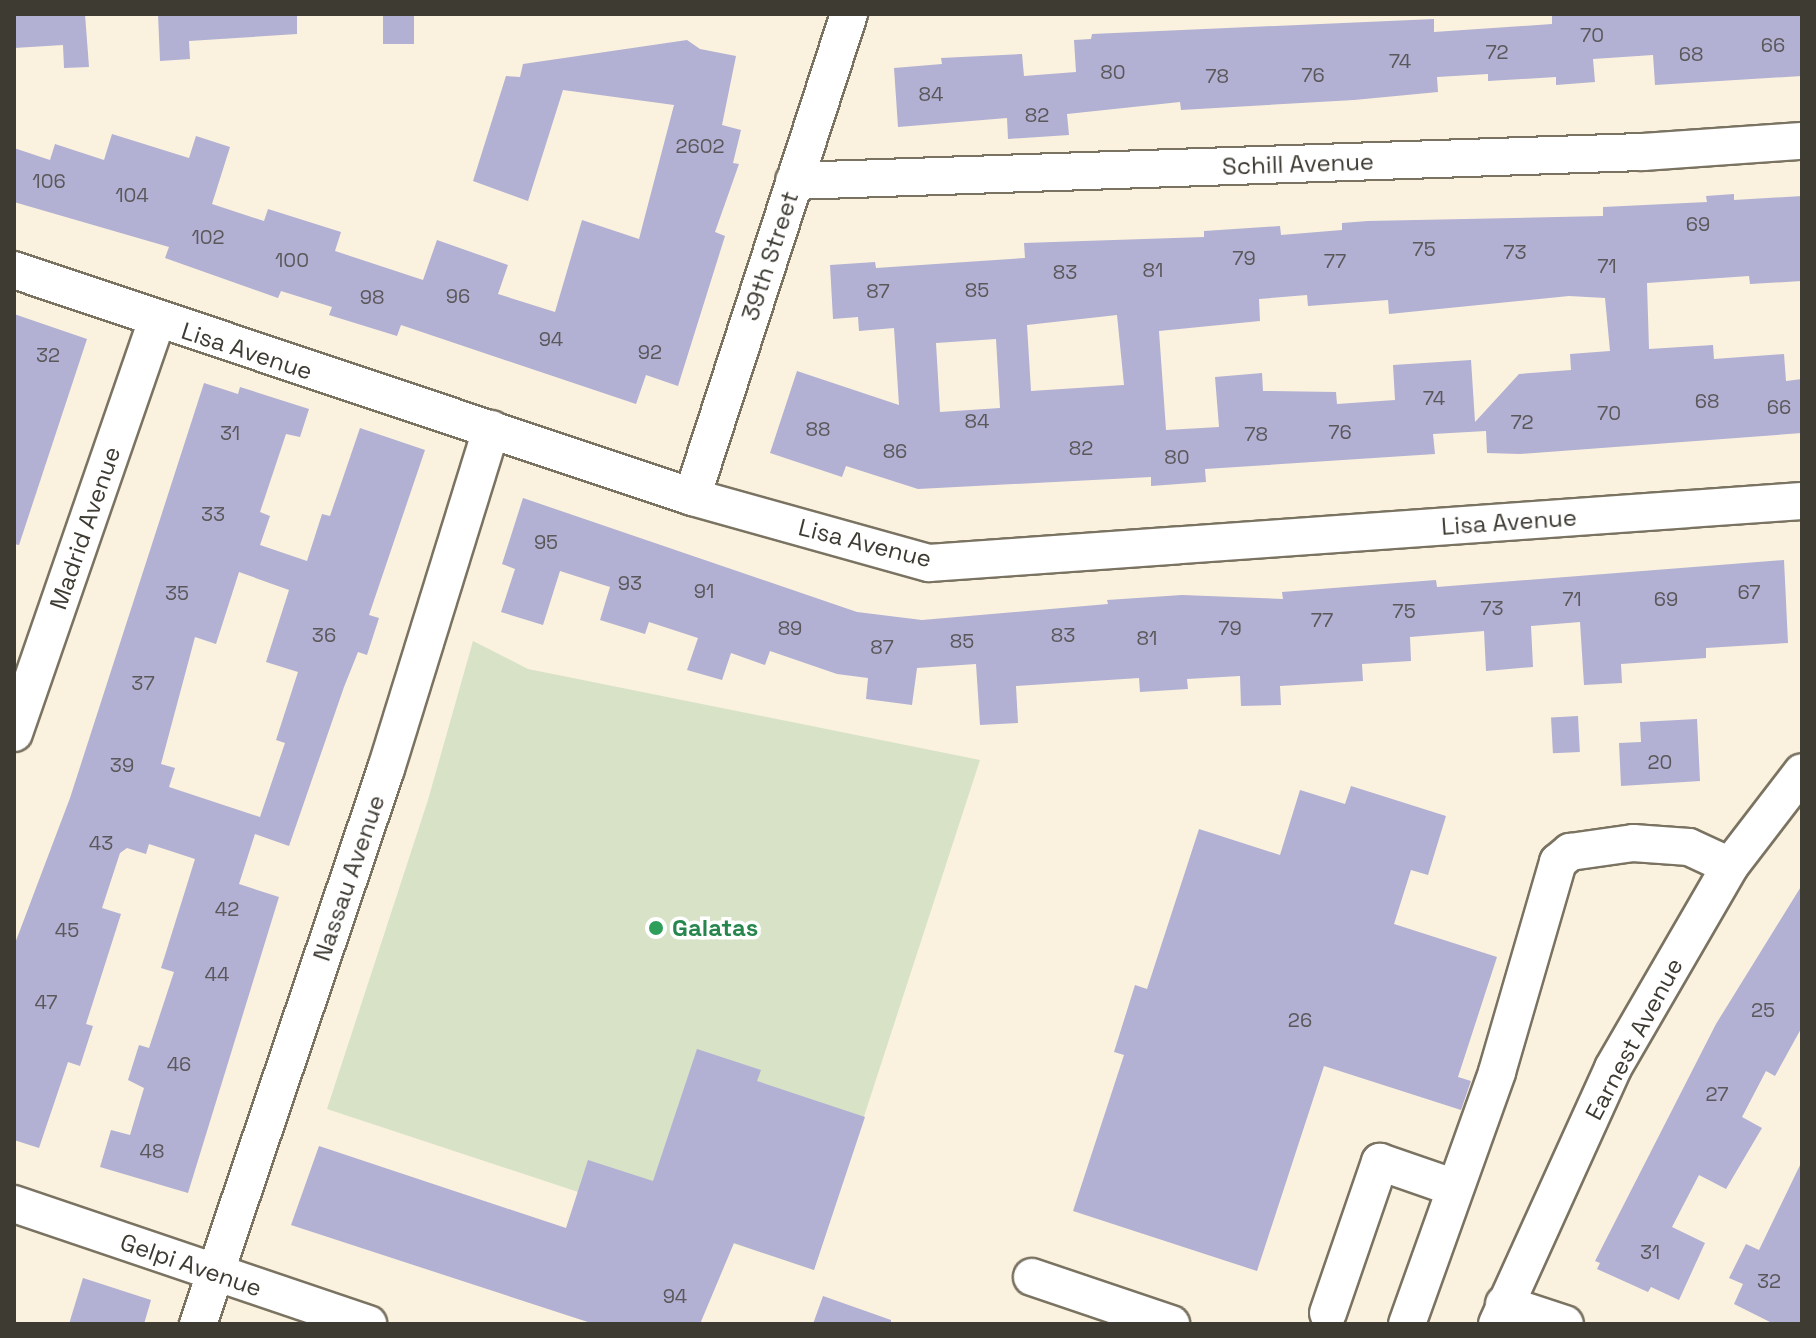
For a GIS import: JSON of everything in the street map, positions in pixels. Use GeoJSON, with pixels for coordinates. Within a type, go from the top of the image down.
{"type":"FeatureCollection","features":[{"type":"Feature","properties":{"kind":"street","name":"39th Street"},"geometry":{"type":"LineString","coordinates":[[692,497],[849,14]]}},
{"type":"Feature","properties":{"kind":"street","name":"Schill Avenue"},"geometry":{"type":"LineString","coordinates":[[794,181],[1643,152],[1802,141]]}},
{"type":"Feature","properties":{"kind":"street","name":"Lisa Avenue"},"geometry":{"type":"LineString","coordinates":[[14,270],[156,322],[692,497],[929,563],[1802,501]]}},
{"type":"Feature","properties":{"kind":"street","name":"Madrid Avenue"},"geometry":{"type":"LineString","coordinates":[[14,733],[156,322]]}},
{"type":"Feature","properties":{"kind":"street","name":"Nassau Avenue"},"geometry":{"type":"LineString","coordinates":[[198,1324],[386,769],[491,429]]}},
{"type":"Feature","properties":{"kind":"street","name":"Earnest Avenue"},"geometry":{"type":"LineString","coordinates":[[1500,1314],[1613,1068],[1730,866],[1802,772]]}},
{"type":"Feature","properties":{"kind":"street"},"geometry":{"type":"LineString","coordinates":[[1407,1324],[1452,1187],[1497,1072],[1558,862],[1570,852],[1633,843],[1689,847],[1730,866]]}},
{"type":"Feature","properties":{"kind":"street"},"geometry":{"type":"LineString","coordinates":[[1328,1313],[1380,1162],[1452,1187]]}},
{"type":"Feature","properties":{"kind":"street","name":"Gelpi Avenue"},"geometry":{"type":"LineString","coordinates":[[14,1204],[368,1324]]}},
{"type":"Feature","properties":{"kind":"street"},"geometry":{"type":"LineString","coordinates":[[1032,1277],[1171,1324]]}},
{"type":"Feature","properties":{"kind":"street"},"geometry":{"type":"LineString","coordinates":[[1500,1314],[1565,1324]]}},
{"type":"Feature","properties":{"kind":"green space","name":"Galatas"},"geometry":{"type":"Polygon","coordinates":[[[473,641],[528,669],[980,760],[814,1270],[327,1109],[428,800],[473,641]]]}},
{"type":"Feature","properties":{"kind":"building"},"geometry":{"type":"Polygon","coordinates":[[[14,14],[85,14],[89,67],[64,68],[63,45],[14,48],[14,14]]]}},
{"type":"Feature","properties":{"kind":"building"},"geometry":{"type":"Polygon","coordinates":[[[158,14],[297,14],[297,34],[189,41],[190,59],[160,61],[158,14]]]}},
{"type":"Feature","properties":{"kind":"building"},"geometry":{"type":"Polygon","coordinates":[[[383,14],[414,14],[414,44],[383,44],[383,14]]]}},
{"type":"Feature","properties":{"kind":"building"},"geometry":{"type":"Polygon","coordinates":[[[1552,14],[1802,14],[1802,76],[1655,85],[1653,55],[1593,59],[1595,82],[1556,85],[1556,77],[1488,81],[1488,74],[1437,77],[1438,92],[1181,110],[1180,102],[1067,114],[1069,135],[1008,139],[1007,118],[898,127],[894,68],[942,64],[941,58],[1022,54],[1024,76],[1076,72],[1074,40],[1091,39],[1092,34],[1434,19],[1434,32],[1552,24],[1552,14]]]}},
{"type":"Feature","properties":{"kind":"building"},"geometry":{"type":"Polygon","coordinates":[[[687,40],[700,49],[736,56],[722,125],[741,130],[733,163],[739,164],[715,232],[725,236],[678,386],[646,375],[636,404],[401,325],[397,336],[329,315],[332,307],[281,291],[278,298],[165,258],[169,247],[14,202],[14,148],[50,160],[55,144],[104,160],[112,134],[189,158],[196,136],[230,147],[212,204],[264,221],[268,209],[341,232],[335,251],[423,280],[437,240],[508,265],[498,294],[555,312],[582,220],[639,239],[674,105],[563,90],[528,201],[473,181],[506,76],[520,77],[523,64],[687,40]]]}},
{"type":"Feature","properties":{"kind":"building"},"geometry":{"type":"Polygon","coordinates":[[[1734,194],[1734,200],[1802,196],[1802,281],[1750,284],[1749,276],[1647,283],[1649,349],[1713,345],[1714,359],[1784,354],[1786,381],[1802,379],[1802,433],[1520,454],[1487,453],[1486,431],[1433,434],[1435,454],[1205,469],[1206,482],[1151,486],[1151,477],[918,489],[846,466],[842,477],[770,453],[797,371],[899,405],[894,328],[859,331],[858,317],[833,319],[830,265],[875,262],[876,268],[1025,258],[1024,243],[1204,237],[1204,231],[1280,226],[1281,235],[1342,230],[1342,223],[1368,221],[1603,216],[1603,207],[1707,202],[1706,196],[1734,194]],[[1307,295],[1259,299],[1260,321],[1159,331],[1166,430],[1219,427],[1215,377],[1262,373],[1263,391],[1336,392],[1337,404],[1395,400],[1393,365],[1471,360],[1475,422],[1519,374],[1571,370],[1570,354],[1610,351],[1605,298],[1569,296],[1389,314],[1388,300],[1308,306],[1307,295]],[[1117,315],[1027,325],[1031,391],[1124,385],[1117,315]],[[996,339],[936,343],[940,412],[1000,408],[996,339]]]}},
{"type":"Feature","properties":{"kind":"building"},"geometry":{"type":"Polygon","coordinates":[[[14,314],[87,339],[19,545],[14,544],[14,314]]]}},
{"type":"Feature","properties":{"kind":"building"},"geometry":{"type":"Polygon","coordinates":[[[204,383],[238,394],[240,387],[309,409],[300,437],[286,434],[260,512],[270,516],[260,545],[307,561],[322,514],[330,516],[360,428],[425,450],[369,615],[379,618],[367,655],[358,652],[289,846],[255,834],[239,884],[279,897],[188,1193],[100,1167],[111,1130],[130,1135],[144,1088],[128,1080],[139,1045],[149,1048],[174,972],[161,968],[195,859],[149,844],[146,854],[127,848],[120,853],[102,908],[121,914],[86,1024],[93,1026],[80,1066],[68,1062],[39,1148],[14,1140],[14,946],[70,798],[204,383]],[[239,572],[216,644],[195,637],[161,764],[175,768],[169,787],[260,817],[285,743],[276,740],[298,672],[266,662],[289,590],[239,572]]]}},
{"type":"Feature","properties":{"kind":"building"},"geometry":{"type":"Polygon","coordinates":[[[523,498],[857,612],[922,620],[1108,604],[1107,600],[1182,595],[1283,599],[1282,592],[1397,583],[1436,580],[1437,587],[1784,560],[1788,643],[1706,648],[1706,658],[1621,664],[1622,683],[1584,685],[1580,622],[1531,626],[1533,667],[1486,671],[1484,631],[1410,637],[1411,661],[1362,664],[1363,681],[1280,686],[1281,705],[1241,706],[1240,676],[1187,679],[1188,689],[1140,692],[1139,678],[1016,686],[1018,723],[980,725],[976,664],[917,668],[912,705],[866,699],[868,678],[837,674],[770,651],[765,665],[731,653],[722,680],[687,670],[698,638],[649,622],[645,634],[600,620],[610,587],[560,571],[543,625],[501,612],[515,569],[502,564],[523,498]]]}},
{"type":"Feature","properties":{"kind":"building"},"geometry":{"type":"Polygon","coordinates":[[[1578,716],[1580,752],[1553,753],[1551,717],[1578,716]]]}},
{"type":"Feature","properties":{"kind":"building"},"geometry":{"type":"Polygon","coordinates":[[[1697,719],[1700,781],[1621,786],[1619,743],[1641,742],[1640,722],[1697,719]]]}},
{"type":"Feature","properties":{"kind":"building"},"geometry":{"type":"Polygon","coordinates":[[[1351,786],[1446,816],[1428,875],[1411,870],[1394,924],[1497,957],[1458,1077],[1471,1081],[1461,1110],[1324,1066],[1257,1271],[1073,1211],[1124,1055],[1114,1052],[1135,985],[1147,989],[1199,829],[1280,855],[1300,790],[1345,804],[1351,786]]]}},
{"type":"Feature","properties":{"kind":"building"},"geometry":{"type":"Polygon","coordinates":[[[1802,885],[1802,1027],[1775,1076],[1766,1071],[1742,1117],[1762,1128],[1726,1189],[1699,1175],[1672,1227],[1705,1243],[1679,1300],[1651,1287],[1648,1292],[1597,1269],[1600,1263],[1595,1261],[1716,1024],[1802,885]]]}},
{"type":"Feature","properties":{"kind":"building"},"geometry":{"type":"Polygon","coordinates":[[[697,1049],[761,1070],[757,1081],[865,1117],[814,1270],[734,1243],[700,1324],[594,1324],[291,1225],[319,1146],[566,1228],[588,1160],[653,1181],[697,1049]]]}},
{"type":"Feature","properties":{"kind":"building"},"geometry":{"type":"Polygon","coordinates":[[[1802,1161],[1802,1324],[1774,1324],[1734,1304],[1743,1284],[1729,1278],[1746,1244],[1759,1250],[1802,1161]]]}},
{"type":"Feature","properties":{"kind":"building"},"geometry":{"type":"Polygon","coordinates":[[[83,1278],[151,1300],[144,1324],[69,1324],[83,1278]]]}},
{"type":"Feature","properties":{"kind":"building"},"geometry":{"type":"Polygon","coordinates":[[[823,1296],[891,1320],[891,1324],[813,1324],[823,1296]]]}},
{"type":"Feature","properties":{"kind":"place","name":"Galatas"},"geometry":{"type":"Point","coordinates":[656,928]}}]}
